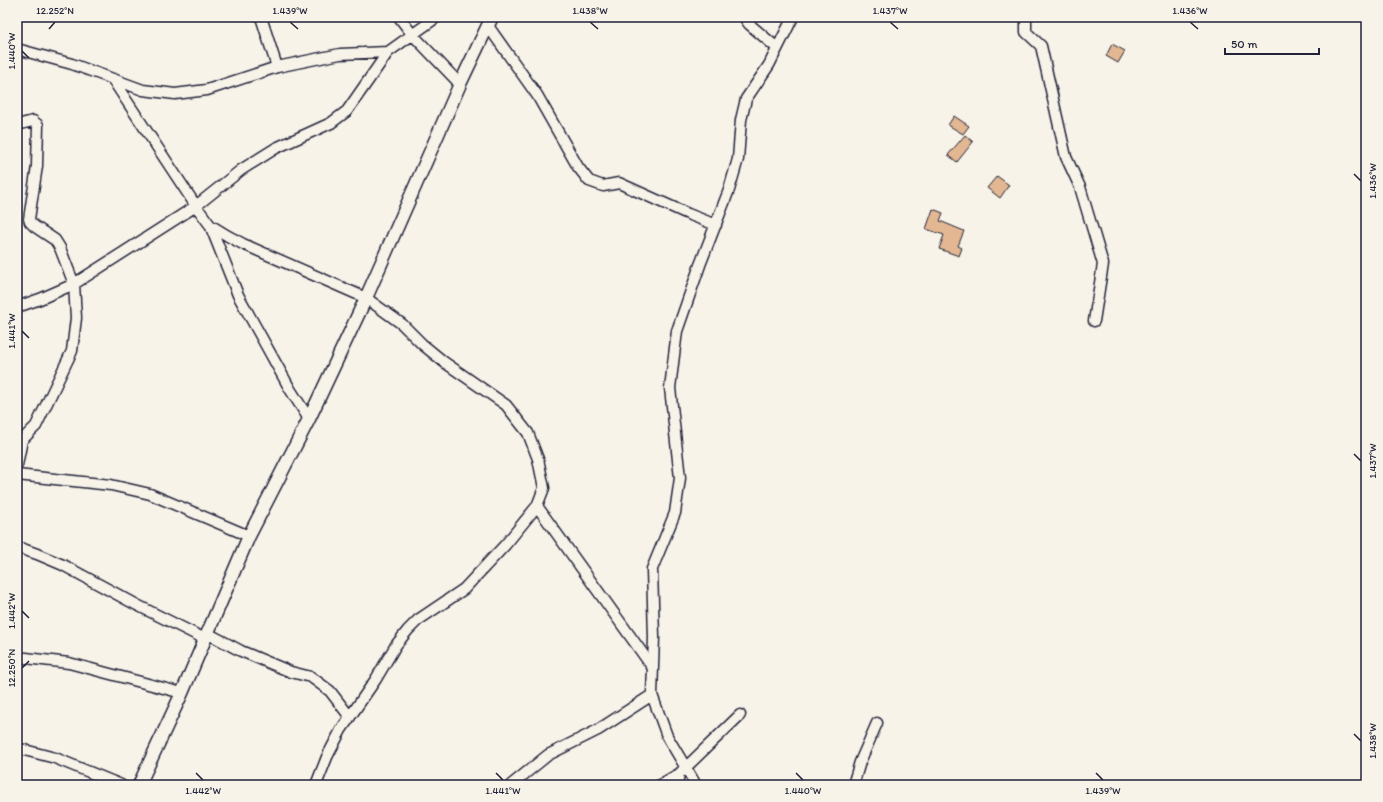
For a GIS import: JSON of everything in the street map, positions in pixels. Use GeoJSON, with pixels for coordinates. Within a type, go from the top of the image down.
{"type":"FeatureCollection","features":[{"type":"Feature","properties":{"kind":"street"},"geometry":{"type":"LineString","coordinates":[[261,17],[277,67]]}},
{"type":"Feature","properties":{"kind":"street"},"geometry":{"type":"LineString","coordinates":[[399,17],[412,34],[460,84]]}},
{"type":"Feature","properties":{"kind":"street"},"geometry":{"type":"LineString","coordinates":[[17,307],[74,284],[196,206],[241,170],[276,148],[331,123],[347,111],[388,52],[437,17]]}},
{"type":"Feature","properties":{"kind":"street"},"geometry":{"type":"LineString","coordinates":[[744,17],[749,24],[777,48]]}},
{"type":"Feature","properties":{"kind":"street"},"geometry":{"type":"LineString","coordinates":[[696,785],[683,771],[667,736],[652,695],[652,569],[675,513],[680,478],[670,388],[677,331],[729,190],[738,159],[741,120],[746,99],[769,65],[793,17]]}},
{"type":"Feature","properties":{"kind":"street"},"geometry":{"type":"LineString","coordinates":[[1026,17],[1026,32],[1041,46],[1066,157],[1080,187],[1103,264],[1094,321]]}},
{"type":"Feature","properties":{"kind":"street"},"geometry":{"type":"LineString","coordinates":[[490,22],[537,95],[578,167],[588,181],[603,186],[619,183],[716,225]]}},
{"type":"Feature","properties":{"kind":"street"},"geometry":{"type":"LineString","coordinates":[[140,785],[182,693],[249,536],[309,419],[366,298],[460,84],[490,22]]}},
{"type":"Feature","properties":{"kind":"street"},"geometry":{"type":"LineString","coordinates":[[17,49],[72,64],[143,90],[175,94],[208,90],[277,67],[340,54],[388,52]]}},
{"type":"Feature","properties":{"kind":"street"},"geometry":{"type":"LineString","coordinates":[[113,80],[210,225],[238,295],[290,389],[309,419]]}},
{"type":"Feature","properties":{"kind":"street"},"geometry":{"type":"LineString","coordinates":[[17,125],[34,121],[38,125],[37,166],[28,219],[34,226],[55,240],[60,248],[74,284],[76,318],[72,351],[36,426],[22,440],[17,465]]}},
{"type":"Feature","properties":{"kind":"street"},"geometry":{"type":"LineString","coordinates":[[210,225],[243,244],[366,298],[402,324],[422,344],[444,362],[506,405],[528,433],[538,459],[544,488],[537,506],[506,544],[464,589],[418,620],[396,645],[376,679],[341,730],[327,757],[316,785]]}},
{"type":"Feature","properties":{"kind":"street"},"geometry":{"type":"LineString","coordinates":[[17,475],[111,485],[150,494],[249,536]]}},
{"type":"Feature","properties":{"kind":"street"},"geometry":{"type":"LineString","coordinates":[[537,506],[653,668]]}},
{"type":"Feature","properties":{"kind":"street"},"geometry":{"type":"LineString","coordinates":[[17,547],[63,565],[137,606],[291,672],[311,677],[330,691],[350,716]]}},
{"type":"Feature","properties":{"kind":"street"},"geometry":{"type":"LineString","coordinates":[[17,657],[69,663],[182,693]]}},
{"type":"Feature","properties":{"kind":"street"},"geometry":{"type":"LineString","coordinates":[[511,785],[548,755],[598,730],[652,695]]}},
{"type":"Feature","properties":{"kind":"street"},"geometry":{"type":"LineString","coordinates":[[660,785],[683,771],[716,736],[740,715]]}},
{"type":"Feature","properties":{"kind":"street"},"geometry":{"type":"LineString","coordinates":[[853,785],[860,762],[877,723]]}},
{"type":"Feature","properties":{"kind":"street"},"geometry":{"type":"LineString","coordinates":[[17,748],[55,758],[122,785]]}},
{"type":"Feature","properties":{"kind":"street"},"geometry":{"type":"LineString","coordinates":[[677,785],[683,771]]}},
{"type":"Feature","properties":{"kind":"building"},"geometry":{"type":"Polygon","coordinates":[[[1112,44],[1125,51],[1118,63],[1106,56],[1112,44]]]}},
{"type":"Feature","properties":{"kind":"building"},"geometry":{"type":"Polygon","coordinates":[[[954,116],[969,126],[963,134],[948,125],[954,116]]]}},
{"type":"Feature","properties":{"kind":"building"},"geometry":{"type":"Polygon","coordinates":[[[965,135],[973,142],[957,162],[948,155],[965,135]]]}},
{"type":"Feature","properties":{"kind":"building"},"geometry":{"type":"Polygon","coordinates":[[[997,176],[1009,185],[1000,198],[987,188],[997,176]]]}},
{"type":"Feature","properties":{"kind":"building"},"geometry":{"type":"Polygon","coordinates":[[[933,209],[943,213],[940,221],[964,231],[958,246],[962,248],[959,256],[939,249],[944,235],[926,229],[933,209]]]}}]}
